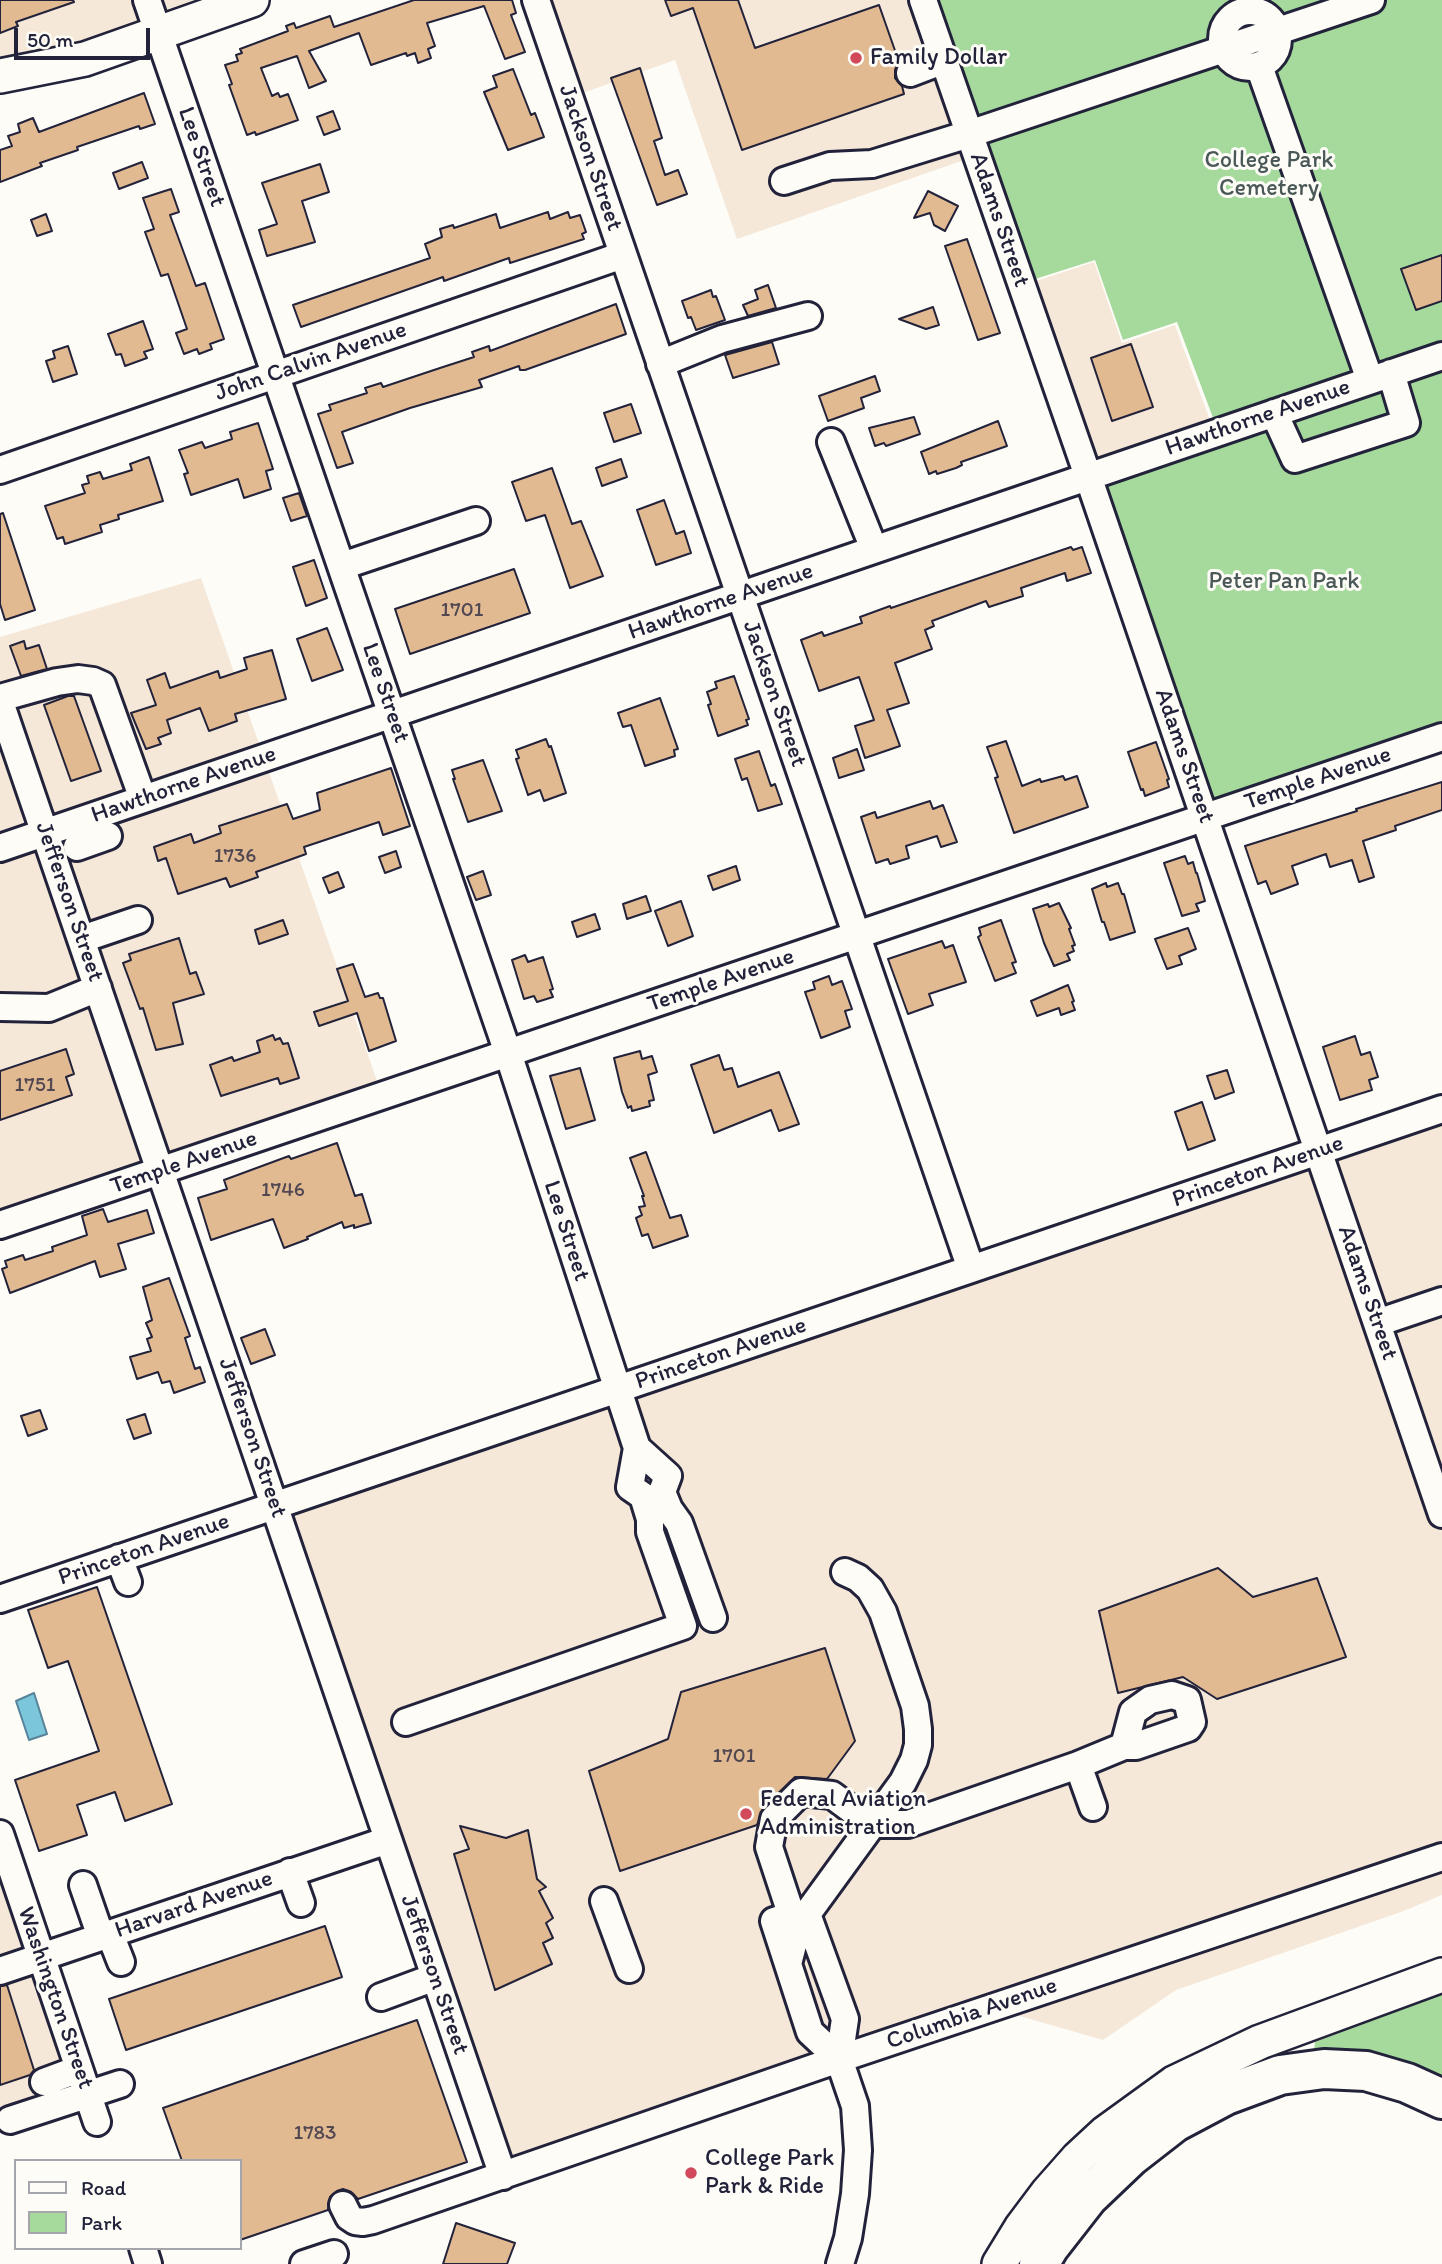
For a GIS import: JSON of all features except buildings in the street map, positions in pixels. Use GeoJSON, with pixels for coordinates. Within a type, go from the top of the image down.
{"type":"FeatureCollection","features":[{"type":"Feature","properties":{"kind":"highway"},"geometry":{"type":"LineString","coordinates":[[1039,2264],[1088,2197],[1130,2157],[1175,2122],[1226,2095],[1280,2076],[1324,2069],[1366,2071],[1407,2083],[1442,2099]]}},
{"type":"Feature","properties":{"kind":"main road"},"geometry":{"type":"LineString","coordinates":[[0,76],[85,59],[252,0]]}},
{"type":"Feature","properties":{"kind":"main road"},"geometry":{"type":"LineString","coordinates":[[999,2264],[1048,2192],[1078,2158],[1105,2133],[1174,2083],[1260,2042],[1442,1975]]}},
{"type":"Feature","properties":{"kind":"street","name":"Lee Street"},"geometry":{"type":"LineString","coordinates":[[147,0],[508,1053],[637,1448]]}},
{"type":"Feature","properties":{"kind":"street","name":"Jackson Street"},"geometry":{"type":"LineString","coordinates":[[536,0],[971,1269]]}},
{"type":"Feature","properties":{"kind":"street","name":"Adams Street"},"geometry":{"type":"LineString","coordinates":[[923,0],[1377,1323],[1437,1485],[1442,1514]]}},
{"type":"Feature","properties":{"kind":"street"},"geometry":{"type":"LineString","coordinates":[[785,181],[830,166],[872,164],[1371,0]]}},
{"type":"Feature","properties":{"kind":"street"},"geometry":{"type":"LineString","coordinates":[[1238,7],[1267,16],[1277,31],[1279,40],[1273,56],[1259,66],[1250,68],[1234,62],[1224,49],[1222,41],[1227,24],[1238,7]]}},
{"type":"Feature","properties":{"kind":"street"},"geometry":{"type":"LineString","coordinates":[[910,73],[944,60]]}},
{"type":"Feature","properties":{"kind":"street"},"geometry":{"type":"LineString","coordinates":[[1259,66],[1380,376],[1406,423],[1295,459],[1274,413]]}},
{"type":"Feature","properties":{"kind":"street","name":"John Calvin Avenue"},"geometry":{"type":"LineString","coordinates":[[0,470],[623,255]]}},
{"type":"Feature","properties":{"kind":"street"},"geometry":{"type":"LineString","coordinates":[[660,363],[722,339],[808,316]]}},
{"type":"Feature","properties":{"kind":"street","name":"Hawthorne Avenue"},"geometry":{"type":"LineString","coordinates":[[5,852],[45,832],[105,827],[143,799],[1442,356]]}},
{"type":"Feature","properties":{"kind":"street"},"geometry":{"type":"LineString","coordinates":[[831,442],[874,549]]}},
{"type":"Feature","properties":{"kind":"street"},"geometry":{"type":"LineString","coordinates":[[342,566],[476,521]]}},
{"type":"Feature","properties":{"kind":"street"},"geometry":{"type":"LineString","coordinates":[[0,700],[57,682],[78,679],[103,685],[143,799]]}},
{"type":"Feature","properties":{"kind":"street","name":"Jefferson Street"},"geometry":{"type":"LineString","coordinates":[[0,700],[5,730],[45,832],[82,939],[503,2176]]}},
{"type":"Feature","properties":{"kind":"street","name":"Temple Avenue"},"geometry":{"type":"LineString","coordinates":[[0,1225],[1442,737]]}},
{"type":"Feature","properties":{"kind":"street"},"geometry":{"type":"LineString","coordinates":[[77,847],[105,827]]}},
{"type":"Feature","properties":{"kind":"street"},"geometry":{"type":"LineString","coordinates":[[82,939],[138,920]]}},
{"type":"Feature","properties":{"kind":"street"},"geometry":{"type":"LineString","coordinates":[[0,1007],[50,1008],[98,988]]}},
{"type":"Feature","properties":{"kind":"street","name":"Princeton Avenue"},"geometry":{"type":"LineString","coordinates":[[0,1598],[123,1570],[274,1505],[1442,1109]]}},
{"type":"Feature","properties":{"kind":"street"},"geometry":{"type":"LineString","coordinates":[[1377,1323],[1442,1301]]}},
{"type":"Feature","properties":{"kind":"street"},"geometry":{"type":"LineString","coordinates":[[637,1448],[668,1476],[662,1492],[679,1523],[713,1618]]}},
{"type":"Feature","properties":{"kind":"street"},"geometry":{"type":"LineString","coordinates":[[406,1722],[683,1626],[650,1532],[650,1518],[643,1496],[631,1487],[637,1448]]}},
{"type":"Feature","properties":{"kind":"street"},"geometry":{"type":"LineString","coordinates":[[650,1532],[679,1523]]}},
{"type":"Feature","properties":{"kind":"street"},"geometry":{"type":"LineString","coordinates":[[839,2059],[810,2032],[789,1964],[792,1921],[903,1782],[918,1745],[915,1706],[877,1600],[864,1584],[845,1572]]}},
{"type":"Feature","properties":{"kind":"street"},"geometry":{"type":"LineString","coordinates":[[840,2264],[848,2238],[855,2194],[858,2150],[855,2106],[839,2059],[845,2019],[792,1921],[769,1847],[774,1819],[801,1792],[832,1795],[871,1824],[908,1824],[1078,1765],[1124,1746]]}},
{"type":"Feature","properties":{"kind":"street"},"geometry":{"type":"LineString","coordinates":[[1078,1765],[1093,1807]]}},
{"type":"Feature","properties":{"kind":"street","name":"Washington Street"},"geometry":{"type":"LineString","coordinates":[[0,1834],[36,1903],[44,1997],[79,2068],[97,2122]]}},
{"type":"Feature","properties":{"kind":"street","name":"Harvard Avenue"},"geometry":{"type":"LineString","coordinates":[[0,1971],[388,1840]]}},
{"type":"Feature","properties":{"kind":"street","name":"Columbia Avenue"},"geometry":{"type":"LineString","coordinates":[[343,2204],[349,2217],[363,2222],[1442,1857]]}},
{"type":"Feature","properties":{"kind":"street"},"geometry":{"type":"LineString","coordinates":[[290,1872],[301,1903]]}},
{"type":"Feature","properties":{"kind":"street"},"geometry":{"type":"LineString","coordinates":[[83,1885],[121,1962]]}},
{"type":"Feature","properties":{"kind":"street"},"geometry":{"type":"LineString","coordinates":[[604,1901],[629,1969]]}},
{"type":"Feature","properties":{"kind":"street"},"geometry":{"type":"LineString","coordinates":[[381,1997],[435,1978]]}},
{"type":"Feature","properties":{"kind":"street"},"geometry":{"type":"LineString","coordinates":[[44,2082],[79,2068]]}},
{"type":"Feature","properties":{"kind":"street"},"geometry":{"type":"LineString","coordinates":[[10,2120],[120,2084]]}},
{"type":"Feature","properties":{"kind":"street"},"geometry":{"type":"LineString","coordinates":[[304,2264],[334,2254]]}},
{"type":"Feature","properties":{"kind":"shaded area"},"geometry":{"type":"Polygon","coordinates":[[[0,0],[221,0],[48,60],[0,62],[0,0]]]}},
{"type":"Feature","properties":{"kind":"shaded area"},"geometry":{"type":"Polygon","coordinates":[[[546,0],[915,0],[967,159],[737,239],[675,60],[577,95],[546,0]]]}},
{"type":"Feature","properties":{"kind":"shaded area"},"geometry":{"type":"Polygon","coordinates":[[[1094,262],[1122,343],[1175,325],[1211,423],[1080,476],[1015,288],[1094,262]]]}},
{"type":"Feature","properties":{"kind":"shaded area"},"geometry":{"type":"Polygon","coordinates":[[[201,578],[383,1098],[0,1231],[0,637],[201,578]]]}},
{"type":"Feature","properties":{"kind":"shaded area"},"geometry":{"type":"Polygon","coordinates":[[[1442,1122],[1442,1895],[1401,1912],[1176,1990],[1103,2040],[964,2000],[503,2173],[286,1513],[1442,1122]]]}},
{"type":"Feature","properties":{"kind":"shaded area"},"geometry":{"type":"Polygon","coordinates":[[[0,1862],[70,2096],[0,2127],[0,1862]]]}},
{"type":"Feature","properties":{"kind":"green space","name":"College Park Cemetery"},"geometry":{"type":"Polygon","coordinates":[[[935,0],[1442,0],[1442,345],[1215,423],[1177,322],[1123,340],[1095,260],[1032,280],[935,0]]]}},
{"type":"Feature","properties":{"kind":"green space","name":"Peter Pan Park"},"geometry":{"type":"Polygon","coordinates":[[[1442,359],[1442,734],[1202,825],[1080,476],[1442,359]]]}},
{"type":"Feature","properties":{"kind":"green space"},"geometry":{"type":"Polygon","coordinates":[[[1442,1993],[1442,2089],[1300,2057],[1314,2051],[1315,2042],[1442,1993]]]}},
{"type":"Feature","properties":{"kind":"water"},"geometry":{"type":"Polygon","coordinates":[[[34,1693],[47,1734],[29,1740],[16,1701],[34,1693]]]}},
{"type":"Feature","properties":{"kind":"place","name":"Family Dollar"},"geometry":{"type":"Point","coordinates":[856,58]}},
{"type":"Feature","properties":{"kind":"place","name":"Federal Aviation Administration"},"geometry":{"type":"Point","coordinates":[746,1814]}},
{"type":"Feature","properties":{"kind":"place","name":"College Park Park & Ride"},"geometry":{"type":"Point","coordinates":[691,2173]}}]}
